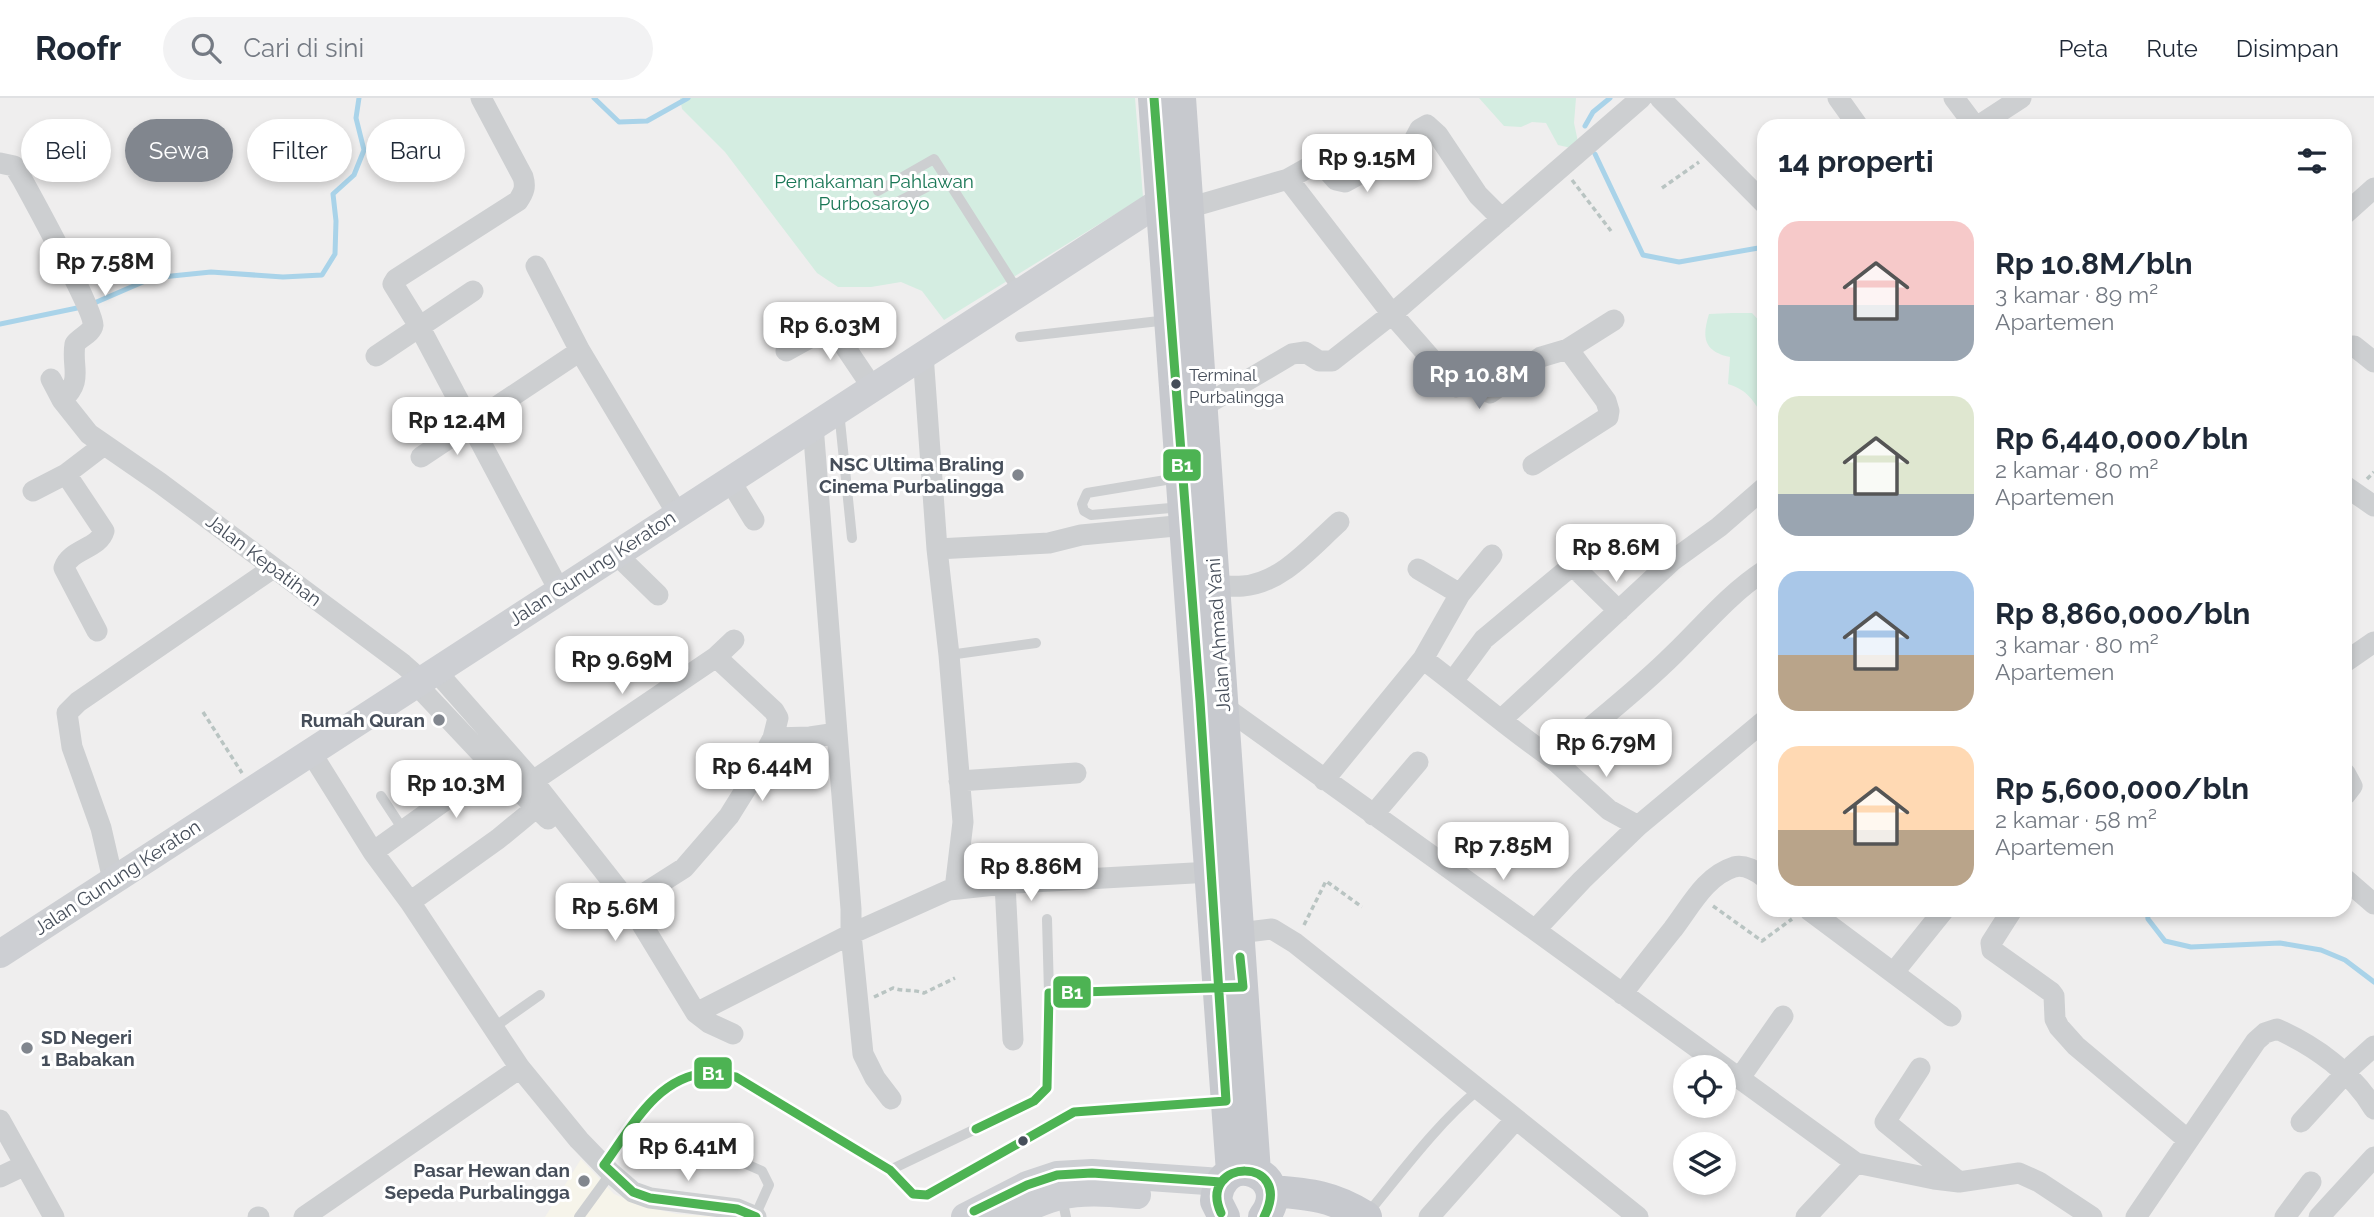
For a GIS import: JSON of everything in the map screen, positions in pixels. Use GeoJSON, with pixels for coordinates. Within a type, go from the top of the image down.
{"type":"FeatureCollection","features":[{"type":"Feature","properties":{"kind":"main road","name":"Jalan Ahmad Yani"},"geometry":{"type":"LineString","coordinates":[[1154,98],[1179,197],[1202,407],[1193,497],[1214,585],[1211,872],[1231,988],[1241,1193]]}},
{"type":"Feature","properties":{"kind":"main road","name":"Jalan Ahmad Yani"},"geometry":{"type":"LineString","coordinates":[[1180,98],[1179,197],[1170,319],[1193,497],[1211,703],[1239,933],[1231,988],[1226,1101],[1241,1193]]}},
{"type":"Feature","properties":{"kind":"main road"},"geometry":{"type":"LineString","coordinates":[[1241,1193],[1323,1197],[1342,1203],[1365,1217]]}},
{"type":"Feature","properties":{"kind":"street"},"geometry":{"type":"LineString","coordinates":[[481,98],[523,177],[525,189],[518,201],[394,282],[394,287],[419,326],[559,590]]}},
{"type":"Feature","properties":{"kind":"street"},"geometry":{"type":"LineString","coordinates":[[1202,407],[1292,354],[1306,352],[1319,361],[1332,361],[1392,314],[1642,98]]}},
{"type":"Feature","properties":{"kind":"street"},"geometry":{"type":"LineString","coordinates":[[1660,98],[1757,196]]}},
{"type":"Feature","properties":{"kind":"street"},"geometry":{"type":"LineString","coordinates":[[1838,98],[1853,119]]}},
{"type":"Feature","properties":{"kind":"street"},"geometry":{"type":"LineString","coordinates":[[1954,98],[1971,119]]}},
{"type":"Feature","properties":{"kind":"street"},"geometry":{"type":"LineString","coordinates":[[1988,119],[2021,98]]}},
{"type":"Feature","properties":{"kind":"street"},"geometry":{"type":"LineString","coordinates":[[1179,197],[1288,179],[1313,165],[1322,164],[1336,180],[1345,181],[1411,146],[1420,128],[1427,125],[1437,135],[1478,195],[1502,219]]}},
{"type":"Feature","properties":{"kind":"street"},"geometry":{"type":"LineString","coordinates":[[0,163],[10,164],[16,169],[79,288],[93,323],[91,330],[75,344],[77,372],[66,396]]}},
{"type":"Feature","properties":{"kind":"street"},"geometry":{"type":"LineString","coordinates":[[1288,179],[1392,314],[1456,387],[1475,376],[1489,393],[1541,357],[1568,349],[1614,320]]}},
{"type":"Feature","properties":{"kind":"street"},"geometry":{"type":"LineString","coordinates":[[2352,208],[2374,188]]}},
{"type":"Feature","properties":{"kind":"street","name":"Jalan Gunung Keraton"},"geometry":{"type":"LineString","coordinates":[[0,954],[1019,292],[1179,197]]}},
{"type":"Feature","properties":{"kind":"street"},"geometry":{"type":"LineString","coordinates":[[536,266],[580,351],[677,513]]}},
{"type":"Feature","properties":{"kind":"street"},"geometry":{"type":"LineString","coordinates":[[376,356],[472,291]]}},
{"type":"Feature","properties":{"kind":"street"},"geometry":{"type":"LineString","coordinates":[[786,351],[831,326],[872,387]]}},
{"type":"Feature","properties":{"kind":"street"},"geometry":{"type":"LineString","coordinates":[[2352,346],[2374,362]]}},
{"type":"Feature","properties":{"kind":"street"},"geometry":{"type":"LineString","coordinates":[[1533,465],[1608,417],[1606,401],[1568,349]]}},
{"type":"Feature","properties":{"kind":"street"},"geometry":{"type":"LineString","coordinates":[[421,457],[580,351]]}},
{"type":"Feature","properties":{"kind":"street"},"geometry":{"type":"LineString","coordinates":[[923,354],[937,549],[963,822],[955,889]]}},
{"type":"Feature","properties":{"kind":"street","name":"Jalan Kepatihan"},"geometry":{"type":"LineString","coordinates":[[51,379],[66,396],[80,426],[403,663],[426,676]]}},
{"type":"Feature","properties":{"kind":"street"},"geometry":{"type":"LineString","coordinates":[[813,425],[857,1005],[863,1054],[875,1078],[891,1098]]}},
{"type":"Feature","properties":{"kind":"street"},"geometry":{"type":"LineString","coordinates":[[33,491],[66,474],[104,445]]}},
{"type":"Feature","properties":{"kind":"street"},"geometry":{"type":"LineString","coordinates":[[66,474],[104,531],[100,539],[68,559],[64,568],[97,632]]}},
{"type":"Feature","properties":{"kind":"street"},"geometry":{"type":"LineString","coordinates":[[729,479],[754,520]]}},
{"type":"Feature","properties":{"kind":"street"},"geometry":{"type":"LineString","coordinates":[[2352,491],[2374,506]]}},
{"type":"Feature","properties":{"kind":"street"},"geometry":{"type":"LineString","coordinates":[[1502,719],[1672,561],[1757,494]]}},
{"type":"Feature","properties":{"kind":"street"},"geometry":{"type":"LineString","coordinates":[[937,549],[1049,543],[1081,535],[1193,497]]}},
{"type":"Feature","properties":{"kind":"street"},"geometry":{"type":"LineString","coordinates":[[1214,585],[1244,586],[1270,580],[1339,522]]}},
{"type":"Feature","properties":{"kind":"street"},"geometry":{"type":"LineString","coordinates":[[615,553],[658,594]]}},
{"type":"Feature","properties":{"kind":"street"},"geometry":{"type":"LineString","coordinates":[[1324,780],[1423,659],[1460,594],[1492,555]]}},
{"type":"Feature","properties":{"kind":"street"},"geometry":{"type":"LineString","coordinates":[[113,880],[101,828],[72,747],[67,717],[69,709],[273,568]]}},
{"type":"Feature","properties":{"kind":"street"},"geometry":{"type":"LineString","coordinates":[[1418,569],[1460,594]]}},
{"type":"Feature","properties":{"kind":"street"},"geometry":{"type":"LineString","coordinates":[[1453,681],[1484,639],[1567,569],[1577,570],[1619,611]]}},
{"type":"Feature","properties":{"kind":"street"},"geometry":{"type":"LineString","coordinates":[[1553,760],[1675,654],[1720,606],[1757,576]]}},
{"type":"Feature","properties":{"kind":"street"},"geometry":{"type":"LineString","coordinates":[[533,782],[716,657],[734,640]]}},
{"type":"Feature","properties":{"kind":"street"},"geometry":{"type":"LineString","coordinates":[[2352,657],[2374,642]]}},
{"type":"Feature","properties":{"kind":"street"},"geometry":{"type":"LineString","coordinates":[[629,904],[684,869],[729,816],[772,738],[777,722],[776,715],[716,657]]}},
{"type":"Feature","properties":{"kind":"street"},"geometry":{"type":"LineString","coordinates":[[1423,659],[1553,760],[1609,810],[1638,826]]}},
{"type":"Feature","properties":{"kind":"street"},"geometry":{"type":"LineString","coordinates":[[426,676],[493,766],[559,829],[608,893],[665,987]]}},
{"type":"Feature","properties":{"kind":"street"},"geometry":{"type":"LineString","coordinates":[[426,676],[533,782],[629,904],[696,1013],[709,1023],[733,1034]]}},
{"type":"Feature","properties":{"kind":"street"},"geometry":{"type":"LineString","coordinates":[[1211,703],[1373,814],[1856,1163],[1934,1180],[1959,1182],[2019,1173],[2039,1182],[2092,1217]]}},
{"type":"Feature","properties":{"kind":"street"},"geometry":{"type":"LineString","coordinates":[[1535,930],[1638,826],[1757,727]]}},
{"type":"Feature","properties":{"kind":"street"},"geometry":{"type":"LineString","coordinates":[[772,738],[837,733]]}},
{"type":"Feature","properties":{"kind":"street"},"geometry":{"type":"LineString","coordinates":[[310,751],[373,852],[410,902],[520,1068],[579,1140],[633,1192],[650,1198],[737,1209],[757,1217]]}},
{"type":"Feature","properties":{"kind":"street"},"geometry":{"type":"LineString","coordinates":[[1373,814],[1418,762]]}},
{"type":"Feature","properties":{"kind":"street"},"geometry":{"type":"LineString","coordinates":[[373,852],[493,766]]}},
{"type":"Feature","properties":{"kind":"street"},"geometry":{"type":"LineString","coordinates":[[959,781],[1076,773]]}},
{"type":"Feature","properties":{"kind":"street"},"geometry":{"type":"LineString","coordinates":[[410,902],[498,839],[537,807]]}},
{"type":"Feature","properties":{"kind":"street"},"geometry":{"type":"LineString","coordinates":[[1622,994],[1697,895],[1713,879],[1739,866],[1757,868]]}},
{"type":"Feature","properties":{"kind":"street"},"geometry":{"type":"LineString","coordinates":[[696,1013],[851,933],[949,890],[1005,884],[1211,872]]}},
{"type":"Feature","properties":{"kind":"street"},"geometry":{"type":"LineString","coordinates":[[1005,884],[1013,1040]]}},
{"type":"Feature","properties":{"kind":"street"},"geometry":{"type":"LineString","coordinates":[[2352,885],[2374,904]]}},
{"type":"Feature","properties":{"kind":"street"},"geometry":{"type":"LineString","coordinates":[[1819,917],[1951,1016]]}},
{"type":"Feature","properties":{"kind":"street"},"geometry":{"type":"LineString","coordinates":[[1894,972],[1938,917]]}},
{"type":"Feature","properties":{"kind":"street"},"geometry":{"type":"LineString","coordinates":[[2008,917],[1991,943],[1992,950],[2051,992],[2054,996],[2055,1019],[2076,1046],[2189,1140]]}},
{"type":"Feature","properties":{"kind":"street"},"geometry":{"type":"LineString","coordinates":[[1239,933],[1272,929],[1295,943],[1638,1217]]}},
{"type":"Feature","properties":{"kind":"street"},"geometry":{"type":"LineString","coordinates":[[1739,1079],[1783,1016]]}},
{"type":"Feature","properties":{"kind":"street"},"geometry":{"type":"LineString","coordinates":[[2136,1217],[2256,1041],[2265,1033],[2277,1029],[2294,1037],[2347,1073],[2374,1109]]}},
{"type":"Feature","properties":{"kind":"street"},"geometry":{"type":"LineString","coordinates":[[2301,1122],[2374,1046]]}},
{"type":"Feature","properties":{"kind":"street"},"geometry":{"type":"LineString","coordinates":[[304,1217],[520,1068]]}},
{"type":"Feature","properties":{"kind":"street"},"geometry":{"type":"LineString","coordinates":[[1920,1068],[1885,1122],[1959,1182]]}},
{"type":"Feature","properties":{"kind":"street"},"geometry":{"type":"LineString","coordinates":[[0,1119],[54,1217]]}},
{"type":"Feature","properties":{"kind":"street"},"geometry":{"type":"LineString","coordinates":[[1429,1217],[1516,1119]]}},
{"type":"Feature","properties":{"kind":"street"},"geometry":{"type":"LineString","coordinates":[[2319,1217],[2374,1157]]}},
{"type":"Feature","properties":{"kind":"street"},"geometry":{"type":"LineString","coordinates":[[1806,1217],[1856,1163]]}},
{"type":"Feature","properties":{"kind":"street"},"geometry":{"type":"LineString","coordinates":[[0,1177],[25,1165]]}},
{"type":"Feature","properties":{"kind":"street"},"geometry":{"type":"LineString","coordinates":[[2285,1217],[2311,1182]]}},
{"type":"Feature","properties":{"kind":"street"},"geometry":{"type":"LineString","coordinates":[[964,1217],[1027,1185],[1061,1196]]}},
{"type":"Feature","properties":{"kind":"street"},"geometry":{"type":"LineString","coordinates":[[1012,1216],[1036,1203],[1061,1196],[1109,1193],[1241,1193]]}},
{"type":"Feature","properties":{"kind":"lane"},"geometry":{"type":"LineString","coordinates":[[877,191],[933,159],[1019,292]]}},
{"type":"Feature","properties":{"kind":"lane"},"geometry":{"type":"LineString","coordinates":[[892,205],[946,177]]}},
{"type":"Feature","properties":{"kind":"lane"},"geometry":{"type":"LineString","coordinates":[[1020,337],[1170,319]]}},
{"type":"Feature","properties":{"kind":"lane"},"geometry":{"type":"LineString","coordinates":[[838,409],[852,538]]}},
{"type":"Feature","properties":{"kind":"lane"},"geometry":{"type":"LineString","coordinates":[[1087,493],[1193,497],[1091,515],[1084,511],[1082,504],[1087,493]]}},
{"type":"Feature","properties":{"kind":"lane"},"geometry":{"type":"LineString","coordinates":[[949,655],[1036,643]]}},
{"type":"Feature","properties":{"kind":"lane"},"geometry":{"type":"LineString","coordinates":[[381,796],[404,831]]}},
{"type":"Feature","properties":{"kind":"lane"},"geometry":{"type":"LineString","coordinates":[[890,1170],[1034,1101],[1047,1088],[1047,919]]}},
{"type":"Feature","properties":{"kind":"lane"},"geometry":{"type":"LineString","coordinates":[[1049,993],[1231,988]]}},
{"type":"Feature","properties":{"kind":"lane"},"geometry":{"type":"LineString","coordinates":[[493,1028],[540,995]]}},
{"type":"Feature","properties":{"kind":"lane"},"geometry":{"type":"LineString","coordinates":[[579,1217],[649,1102],[676,1080],[709,1073],[736,1077],[890,1170],[913,1194],[926,1195],[1074,1112],[1226,1101]]}},
{"type":"Feature","properties":{"kind":"lane"},"geometry":{"type":"LineString","coordinates":[[1365,1217],[1434,1133],[1478,1090]]}},
{"type":"Feature","properties":{"kind":"lane"},"geometry":{"type":"LineString","coordinates":[[670,1149],[737,1160],[762,1171],[769,1185],[757,1217]]}},
{"type":"Feature","properties":{"kind":"path"},"geometry":{"type":"LineString","coordinates":[[1662,188],[1712,152]]}},
{"type":"Feature","properties":{"kind":"path"},"geometry":{"type":"LineString","coordinates":[[1562,167],[1611,231]]}},
{"type":"Feature","properties":{"kind":"path"},"geometry":{"type":"LineString","coordinates":[[202,712],[253,789]]}},
{"type":"Feature","properties":{"kind":"path"},"geometry":{"type":"LineString","coordinates":[[1295,943],[1326,881],[1362,907]]}},
{"type":"Feature","properties":{"kind":"path"},"geometry":{"type":"LineString","coordinates":[[1697,895],[1762,940],[1797,917]]}},
{"type":"Feature","properties":{"kind":"path"},"geometry":{"type":"LineString","coordinates":[[857,1005],[892,988],[902,991],[913,989],[924,993],[955,978]]}},
{"type":"Feature","properties":{"kind":"shaded area","name":"Pasar Hewan dan Sepeda Purbalingga"},"geometry":{"type":"Polygon","coordinates":[[[581,1159],[614,1194],[642,1206],[677,1214],[721,1217],[545,1217],[581,1159]]]}},
{"type":"Feature","properties":{"kind":"green space","name":"Pemakaman Pahlawan Purbosaroyo"},"geometry":{"type":"Polygon","coordinates":[[[680,98],[1135,98],[1143,197],[944,320],[922,291],[901,282],[871,287],[838,287],[817,273],[725,152],[682,109],[680,98]]]}},
{"type":"Feature","properties":{"kind":"green space"},"geometry":{"type":"Polygon","coordinates":[[[1479,98],[1576,98],[1574,123],[1578,142],[1571,148],[1558,145],[1546,123],[1532,122],[1521,127],[1504,126],[1479,98]]]}},
{"type":"Feature","properties":{"kind":"green space"},"geometry":{"type":"Polygon","coordinates":[[[1752,313],[1757,318],[1757,407],[1745,393],[1728,384],[1730,357],[1714,351],[1705,336],[1709,314],[1752,313]]]}},
{"type":"Feature","properties":{"kind":"waterway"},"geometry":{"type":"LineString","coordinates":[[92,304],[152,278],[211,272],[283,277],[322,275],[335,254],[333,194],[354,175],[364,150],[356,118],[359,98]]}},
{"type":"Feature","properties":{"kind":"waterway"},"geometry":{"type":"LineString","coordinates":[[594,98],[619,122],[647,121],[688,98]]}},
{"type":"Feature","properties":{"kind":"waterway"},"geometry":{"type":"LineString","coordinates":[[1585,126],[1593,112],[1610,98]]}},
{"type":"Feature","properties":{"kind":"waterway"},"geometry":{"type":"LineString","coordinates":[[1595,154],[1643,255],[1679,262],[1757,248]]}},
{"type":"Feature","properties":{"kind":"waterway"},"geometry":{"type":"LineString","coordinates":[[0,324],[82,307]]}},
{"type":"Feature","properties":{"kind":"waterway"},"geometry":{"type":"LineString","coordinates":[[2148,917],[2165,941],[2191,947],[2280,943],[2321,950],[2345,960],[2374,982]]}},
{"type":"Feature","properties":{"kind":"transit line","name":"B1"},"geometry":{"type":"LineString","coordinates":[[756,1217],[737,1209],[650,1198],[633,1192],[604,1165],[635,1120],[660,1094],[674,1083],[690,1076],[708,1073],[736,1077],[890,1170],[913,1194],[927,1195],[1074,1112],[1226,1101],[1200,701],[1154,98]]}},
{"type":"Feature","properties":{"kind":"transit line","name":"B1"},"geometry":{"type":"LineString","coordinates":[[976,1129],[1034,1101],[1047,1088],[1049,993],[1243,987],[1240,957]]}},
{"type":"Feature","properties":{"kind":"transit line","name":"B1"},"geometry":{"type":"LineString","coordinates":[[1221,1213],[1217,1195],[1222,1182],[1232,1174],[1245,1171],[1258,1174],[1267,1182],[1270,1197],[1264,1217]]}},
{"type":"Feature","properties":{"kind":"transit line","name":"B1"},"geometry":{"type":"LineString","coordinates":[[974,1211],[1027,1185],[1057,1175],[1092,1173],[1221,1182]]}},
{"type":"Feature","properties":{"kind":"place","name":"Terminal Purbalingga"},"geometry":{"type":"Point","coordinates":[1176,384]}},
{"type":"Feature","properties":{"kind":"place","name":"NSC Ultima Braling Cinema Purbalingga"},"geometry":{"type":"Point","coordinates":[1018,475]}},
{"type":"Feature","properties":{"kind":"place","name":"Rumah Quran"},"geometry":{"type":"Point","coordinates":[439,720]}},
{"type":"Feature","properties":{"kind":"place","name":"SD Negeri 1 Babakan"},"geometry":{"type":"Point","coordinates":[27,1048]}},
{"type":"Feature","properties":{"kind":"place","name":"Pasar Hewan dan Sepeda Purbalingga"},"geometry":{"type":"Point","coordinates":[584,1181]}}]}
